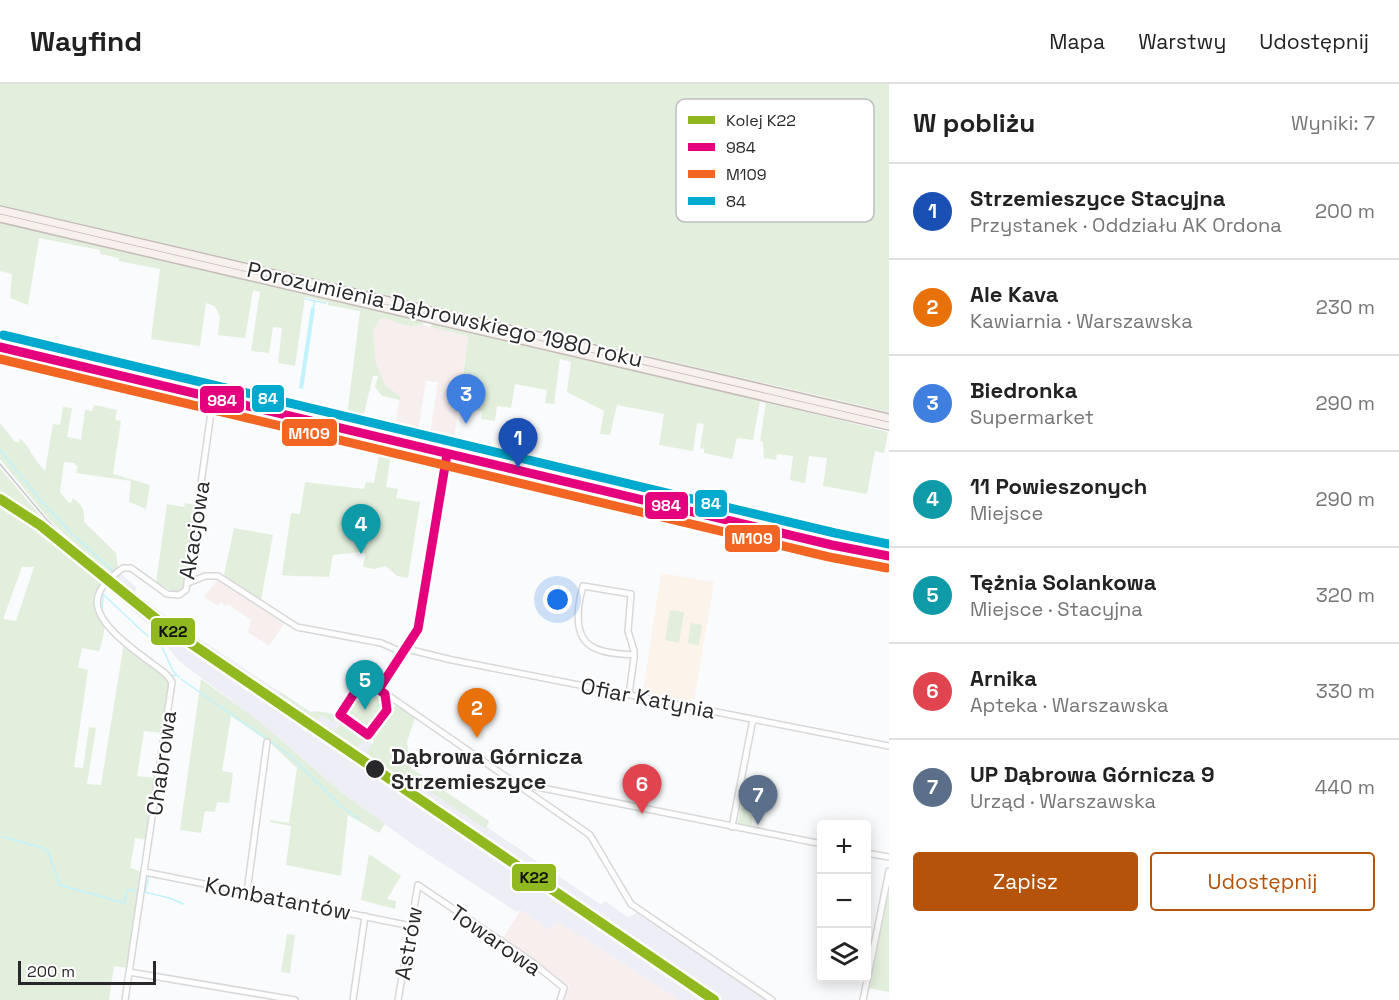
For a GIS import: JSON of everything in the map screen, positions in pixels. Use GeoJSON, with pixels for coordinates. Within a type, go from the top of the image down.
{"type":"FeatureCollection","features":[{"type":"Feature","properties":{"kind":"main road","name":"Porozumienia Dąbrowskiego 1980 roku"},"geometry":{"type":"LineString","coordinates":[[0,210],[889,418]]}},
{"type":"Feature","properties":{"kind":"main road","name":"Porozumienia Dąbrowskiego 1980 roku"},"geometry":{"type":"LineString","coordinates":[[0,218],[889,426]]}},
{"type":"Feature","properties":{"kind":"street"},"geometry":{"type":"LineString","coordinates":[[0,347],[832,546],[889,556]]}},
{"type":"Feature","properties":{"kind":"street","name":"Akacjowa"},"geometry":{"type":"LineString","coordinates":[[123,568],[131,568],[173,596],[182,594],[188,583],[213,398]]}},
{"type":"Feature","properties":{"kind":"street"},"geometry":{"type":"LineString","coordinates":[[447,454],[416,634],[379,689],[590,835],[631,904],[772,1000]]}},
{"type":"Feature","properties":{"kind":"street","name":"Chabrowa"},"geometry":{"type":"LineString","coordinates":[[123,568],[100,592],[98,605],[101,617],[112,631],[166,674],[172,682],[125,1000]]}},
{"type":"Feature","properties":{"kind":"street","name":"Ofiar Katynia"},"geometry":{"type":"LineString","coordinates":[[188,583],[210,575],[223,578],[297,627],[381,643],[406,651],[889,746]]}},
{"type":"Feature","properties":{"kind":"street"},"geometry":{"type":"LineString","coordinates":[[629,694],[634,655],[628,631],[631,594],[584,586],[578,619],[580,632],[586,642],[598,650],[634,655]]}},
{"type":"Feature","properties":{"kind":"street"},"geometry":{"type":"LineString","coordinates":[[732,827],[753,719]]}},
{"type":"Feature","properties":{"kind":"street"},"geometry":{"type":"LineString","coordinates":[[247,892],[267,742]]}},
{"type":"Feature","properties":{"kind":"street"},"geometry":{"type":"LineString","coordinates":[[518,784],[817,843]]}},
{"type":"Feature","properties":{"kind":"street"},"geometry":{"type":"LineString","coordinates":[[540,799],[539,795],[543,789]]}},
{"type":"Feature","properties":{"kind":"street"},"geometry":{"type":"LineString","coordinates":[[871,854],[889,857]]}},
{"type":"Feature","properties":{"kind":"street"},"geometry":{"type":"LineString","coordinates":[[863,1000],[889,871]]}},
{"type":"Feature","properties":{"kind":"street","name":"Kombatantów"},"geometry":{"type":"LineString","coordinates":[[145,872],[411,926]]}},
{"type":"Feature","properties":{"kind":"street","name":"Astrów"},"geometry":{"type":"LineString","coordinates":[[398,1000],[418,885]]}},
{"type":"Feature","properties":{"kind":"street","name":"Towarowa"},"geometry":{"type":"LineString","coordinates":[[418,885],[538,966],[564,988],[560,1000]]}},
{"type":"Feature","properties":{"kind":"street"},"geometry":{"type":"LineString","coordinates":[[352,1000],[365,916]]}},
{"type":"Feature","properties":{"kind":"street"},"geometry":{"type":"LineString","coordinates":[[129,972],[295,1000]]}},
{"type":"Feature","properties":{"kind":"shaded area"},"geometry":{"type":"Polygon","coordinates":[[[384,318],[401,324],[423,325],[468,335],[452,453],[428,447],[438,382],[426,381],[416,444],[393,439],[400,396],[385,385],[376,363],[373,331],[379,320],[384,318]]]}},
{"type":"Feature","properties":{"kind":"shaded area"},"geometry":{"type":"Polygon","coordinates":[[[120,573],[136,587],[135,592],[170,619],[310,712],[317,711],[333,716],[487,827],[601,905],[605,901],[628,917],[637,913],[766,1000],[680,1000],[560,923],[550,931],[521,910],[517,912],[412,844],[341,792],[259,721],[179,661],[150,626],[107,588],[120,573]]]}},
{"type":"Feature","properties":{"kind":"shaded area"},"geometry":{"type":"Polygon","coordinates":[[[661,573],[714,582],[694,700],[643,692],[661,573]]]}},
{"type":"Feature","properties":{"kind":"shaded area"},"geometry":{"type":"Polygon","coordinates":[[[219,578],[285,622],[269,646],[248,632],[251,620],[228,604],[226,606],[221,602],[218,606],[204,597],[219,578]]]}},
{"type":"Feature","properties":{"kind":"shaded area"},"geometry":{"type":"Polygon","coordinates":[[[521,910],[550,930],[555,923],[560,923],[680,1000],[561,1000],[570,985],[563,985],[502,939],[521,910]]]}},
{"type":"Feature","properties":{"kind":"green space"},"geometry":{"type":"Polygon","coordinates":[[[0,84],[889,84],[889,412],[0,205],[0,84]]]}},
{"type":"Feature","properties":{"kind":"green space"},"geometry":{"type":"Polygon","coordinates":[[[0,223],[423,321],[423,325],[411,326],[384,318],[379,320],[373,331],[376,363],[385,385],[400,396],[400,400],[382,396],[375,387],[378,376],[373,376],[361,426],[346,424],[360,311],[328,305],[328,302],[305,297],[295,366],[278,363],[282,328],[273,327],[269,353],[251,351],[260,292],[253,290],[245,338],[218,335],[220,317],[215,306],[206,303],[200,346],[151,339],[160,269],[119,261],[119,258],[100,254],[100,250],[39,238],[28,305],[10,298],[12,274],[0,271],[0,223]]]}},
{"type":"Feature","properties":{"kind":"green space"},"geometry":{"type":"Polygon","coordinates":[[[432,322],[774,404],[888,432],[884,453],[875,451],[867,494],[823,486],[827,458],[809,456],[805,483],[790,480],[793,456],[777,454],[776,460],[764,458],[763,442],[760,441],[766,403],[760,401],[753,440],[737,438],[732,459],[704,453],[704,449],[700,448],[704,424],[697,423],[693,451],[659,445],[664,414],[617,405],[610,435],[600,434],[604,411],[567,392],[571,362],[560,359],[554,404],[545,403],[547,390],[515,384],[511,408],[497,406],[495,421],[481,419],[482,411],[459,408],[468,336],[431,327],[432,322]]]}},
{"type":"Feature","properties":{"kind":"green space"},"geometry":{"type":"Polygon","coordinates":[[[94,405],[117,410],[115,420],[121,421],[113,474],[150,485],[146,509],[129,502],[131,481],[76,473],[78,466],[75,463],[64,462],[60,492],[69,503],[72,502],[72,498],[78,502],[84,514],[84,522],[116,553],[118,567],[114,573],[109,574],[51,522],[0,459],[0,423],[15,442],[19,442],[20,438],[45,471],[53,424],[60,425],[63,407],[72,408],[67,437],[81,440],[85,410],[92,411],[94,405]]]}},
{"type":"Feature","properties":{"kind":"green space"},"geometry":{"type":"Polygon","coordinates":[[[381,445],[392,448],[386,487],[398,489],[396,498],[420,502],[408,578],[397,576],[386,566],[374,569],[363,567],[365,554],[361,552],[333,555],[329,577],[282,575],[291,513],[300,514],[305,482],[364,489],[366,482],[374,483],[381,445]]]}},
{"type":"Feature","properties":{"kind":"green space"},"geometry":{"type":"Polygon","coordinates":[[[0,468],[48,525],[0,492],[0,468]]]}},
{"type":"Feature","properties":{"kind":"green space"},"geometry":{"type":"Polygon","coordinates":[[[0,503],[54,539],[99,577],[100,585],[94,602],[103,621],[103,639],[99,651],[82,648],[78,667],[88,670],[74,767],[83,768],[89,727],[96,728],[87,784],[101,785],[124,643],[169,681],[170,687],[163,733],[144,731],[137,776],[157,778],[147,840],[135,838],[130,868],[142,872],[128,968],[114,966],[109,1000],[0,1000],[0,503]],[[22,567],[3,619],[16,621],[34,567],[22,567]]]}},
{"type":"Feature","properties":{"kind":"green space"},"geometry":{"type":"Polygon","coordinates":[[[185,503],[197,505],[184,589],[176,593],[156,583],[167,504],[184,507],[185,503]]]}},
{"type":"Feature","properties":{"kind":"green space"},"geometry":{"type":"Polygon","coordinates":[[[234,528],[273,535],[260,605],[223,580],[234,528]]]}},
{"type":"Feature","properties":{"kind":"green space"},"geometry":{"type":"Polygon","coordinates":[[[670,610],[684,612],[679,643],[665,640],[670,610]]]}},
{"type":"Feature","properties":{"kind":"green space"},"geometry":{"type":"Polygon","coordinates":[[[691,623],[702,625],[699,645],[688,643],[691,623]]]}},
{"type":"Feature","properties":{"kind":"green space"},"geometry":{"type":"Polygon","coordinates":[[[201,679],[259,721],[341,792],[385,824],[379,833],[348,815],[341,876],[286,865],[291,826],[270,822],[270,820],[289,823],[297,768],[269,742],[231,716],[222,771],[233,773],[229,803],[217,802],[215,812],[205,811],[201,833],[180,830],[201,679]]]}},
{"type":"Feature","properties":{"kind":"green space"},"geometry":{"type":"Polygon","coordinates":[[[371,688],[381,694],[384,704],[382,715],[376,724],[367,730],[346,717],[345,710],[358,693],[371,688]]]}},
{"type":"Feature","properties":{"kind":"green space"},"geometry":{"type":"Polygon","coordinates":[[[279,691],[310,712],[325,712],[339,717],[333,722],[322,715],[317,722],[335,731],[344,721],[364,734],[365,738],[357,748],[329,729],[327,731],[321,729],[281,701],[279,691]]]}},
{"type":"Feature","properties":{"kind":"green space"},"geometry":{"type":"Polygon","coordinates":[[[395,706],[400,706],[415,718],[407,742],[411,768],[489,821],[486,829],[432,793],[396,774],[367,753],[374,742],[372,738],[395,706]]]}},
{"type":"Feature","properties":{"kind":"green space"},"geometry":{"type":"Polygon","coordinates":[[[745,785],[758,787],[751,828],[739,825],[738,822],[745,785]]]}},
{"type":"Feature","properties":{"kind":"green space"},"geometry":{"type":"Polygon","coordinates":[[[369,854],[401,876],[387,899],[396,901],[395,909],[361,900],[369,854]]]}},
{"type":"Feature","properties":{"kind":"green space"},"geometry":{"type":"Polygon","coordinates":[[[889,890],[889,992],[868,988],[889,890]]]}},
{"type":"Feature","properties":{"kind":"green space"},"geometry":{"type":"Polygon","coordinates":[[[287,934],[295,935],[290,973],[281,972],[287,934]]]}},
{"type":"Feature","properties":{"kind":"water"},"geometry":{"type":"Polygon","coordinates":[[[311,308],[315,308],[303,389],[299,388],[311,308]]]}},
{"type":"Feature","properties":{"kind":"waterway"},"geometry":{"type":"LineString","coordinates":[[306,299],[315,301],[313,308]]}},
{"type":"Feature","properties":{"kind":"waterway"},"geometry":{"type":"LineString","coordinates":[[315,301],[326,303]]}},
{"type":"Feature","properties":{"kind":"waterway"},"geometry":{"type":"LineString","coordinates":[[0,450],[41,501],[72,534],[113,571]]}},
{"type":"Feature","properties":{"kind":"waterway"},"geometry":{"type":"LineString","coordinates":[[102,611],[103,594]]}},
{"type":"Feature","properties":{"kind":"waterway"},"geometry":{"type":"LineString","coordinates":[[104,595],[162,647],[173,671],[179,677]]}},
{"type":"Feature","properties":{"kind":"waterway"},"geometry":{"type":"LineString","coordinates":[[123,638],[155,662]]}},
{"type":"Feature","properties":{"kind":"waterway"},"geometry":{"type":"LineString","coordinates":[[168,673],[176,675]]}},
{"type":"Feature","properties":{"kind":"waterway"},"geometry":{"type":"LineString","coordinates":[[181,679],[288,754],[342,807],[360,820]]}},
{"type":"Feature","properties":{"kind":"waterway"},"geometry":{"type":"LineString","coordinates":[[4,837],[43,848],[48,852],[60,885],[124,903],[128,889],[138,891]]}},
{"type":"Feature","properties":{"kind":"waterway"},"geometry":{"type":"LineString","coordinates":[[145,892],[149,876],[202,886]]}},
{"type":"Feature","properties":{"kind":"waterway"},"geometry":{"type":"LineString","coordinates":[[145,892],[170,898],[183,904]]}},
{"type":"Feature","properties":{"kind":"railway"},"geometry":{"type":"LineString","coordinates":[[0,464],[47,520],[100,574]]}},
{"type":"Feature","properties":{"kind":"railway"},"geometry":{"type":"LineString","coordinates":[[0,496],[43,524]]}},
{"type":"Feature","properties":{"kind":"railway"},"geometry":{"type":"LineString","coordinates":[[95,567],[125,592]]}},
{"type":"Feature","properties":{"kind":"rail line","name":"K22"},"geometry":{"type":"LineString","coordinates":[[0,499],[40,525],[161,623],[714,1000]]}},
{"type":"Feature","properties":{"kind":"transit line","name":"84"},"geometry":{"type":"LineString","coordinates":[[3,335],[889,544]]}},
{"type":"Feature","properties":{"kind":"transit line","name":"984"},"geometry":{"type":"LineString","coordinates":[[0,347],[832,545],[889,556]]}},
{"type":"Feature","properties":{"kind":"transit line","name":"M109"},"geometry":{"type":"LineString","coordinates":[[0,359],[829,557],[887,568]]}},
{"type":"Feature","properties":{"kind":"transit line","name":"984"},"geometry":{"type":"LineString","coordinates":[[379,689],[418,629],[447,454]]}},
{"type":"Feature","properties":{"kind":"transit line","name":"984"},"geometry":{"type":"LineString","coordinates":[[369,686],[385,694],[387,710],[368,735],[340,715],[355,692],[369,686]]}},
{"type":"Feature","properties":{"kind":"place","name":"Biedronka"},"geometry":{"type":"Point","coordinates":[466,424]}},
{"type":"Feature","properties":{"kind":"place","name":"Strzemieszyce Stacyjna"},"geometry":{"type":"Point","coordinates":[518,468]}},
{"type":"Feature","properties":{"kind":"place","name":"11 Powieszonych"},"geometry":{"type":"Point","coordinates":[361,554]}},
{"type":"Feature","properties":{"kind":"place","name":"Tężnia Solankowa"},"geometry":{"type":"Point","coordinates":[365,710]}},
{"type":"Feature","properties":{"kind":"place","name":"Ale Kava"},"geometry":{"type":"Point","coordinates":[477,738]}},
{"type":"Feature","properties":{"kind":"place","name":"Dąbrowa Górnicza Strzemieszyce"},"geometry":{"type":"Point","coordinates":[375,769]}},
{"type":"Feature","properties":{"kind":"place","name":"Arnika"},"geometry":{"type":"Point","coordinates":[642,814]}},
{"type":"Feature","properties":{"kind":"place","name":"UP Dąbrowa Górnicza 9"},"geometry":{"type":"Point","coordinates":[758,825]}}]}
